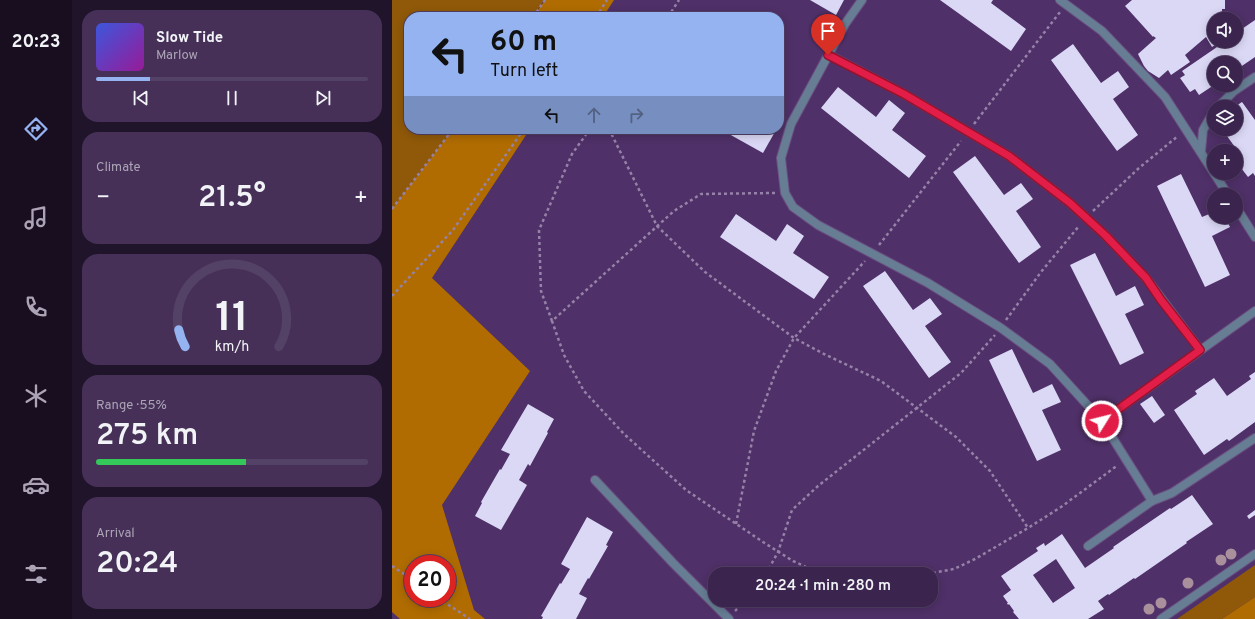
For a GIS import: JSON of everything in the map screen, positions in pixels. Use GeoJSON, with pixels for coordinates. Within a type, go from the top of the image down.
{"type":"FeatureCollection","features":[{"type":"Feature","properties":{"kind":"street"},"geometry":{"type":"LineString","coordinates":[[862,0],[845,24],[791,124],[781,158],[785,193],[793,208],[818,225],[928,283],[1001,328],[1050,364],[1102,421],[1152,501]]}},
{"type":"Feature","properties":{"kind":"street"},"geometry":{"type":"LineString","coordinates":[[1060,0],[1102,31],[1165,97],[1207,162]]}},
{"type":"Feature","properties":{"kind":"street"},"geometry":{"type":"LineString","coordinates":[[828,55],[904,94],[1009,156],[1070,203],[1106,236],[1146,278],[1161,300],[1200,350]]}},
{"type":"Feature","properties":{"kind":"street"},"geometry":{"type":"LineString","coordinates":[[1225,100],[1255,77]]}},
{"type":"Feature","properties":{"kind":"street"},"geometry":{"type":"LineString","coordinates":[[1201,152],[1203,130],[1207,123]]}},
{"type":"Feature","properties":{"kind":"street"},"geometry":{"type":"LineString","coordinates":[[1243,218],[1255,237]]}},
{"type":"Feature","properties":{"kind":"street"},"geometry":{"type":"LineString","coordinates":[[1102,421],[1255,311]]}},
{"type":"Feature","properties":{"kind":"street"},"geometry":{"type":"LineString","coordinates":[[1088,546],[1152,501],[1172,493],[1255,438]]}},
{"type":"Feature","properties":{"kind":"street"},"geometry":{"type":"LineString","coordinates":[[594,480],[729,619]]}},
{"type":"Feature","properties":{"kind":"street"},"geometry":{"type":"LineString","coordinates":[[1161,619],[1255,554]]}},
{"type":"Feature","properties":{"kind":"path"},"geometry":{"type":"LineString","coordinates":[[537,12],[545,0]]}},
{"type":"Feature","properties":{"kind":"path"},"geometry":{"type":"LineString","coordinates":[[599,12],[607,0]]}},
{"type":"Feature","properties":{"kind":"path"},"geometry":{"type":"LineString","coordinates":[[672,12],[680,0]]}},
{"type":"Feature","properties":{"kind":"path"},"geometry":{"type":"LineString","coordinates":[[770,567],[778,552],[792,510],[818,486],[961,373],[1001,328],[1041,272],[1086,217],[1139,168],[1186,129]]}},
{"type":"Feature","properties":{"kind":"path"},"geometry":{"type":"LineString","coordinates":[[392,209],[449,134]]}},
{"type":"Feature","properties":{"kind":"path"},"geometry":{"type":"LineString","coordinates":[[392,296],[453,230],[520,134]]}},
{"type":"Feature","properties":{"kind":"path"},"geometry":{"type":"LineString","coordinates":[[586,134],[572,154],[539,230],[541,291],[564,355],[584,391],[624,434],[686,490],[778,552],[806,567]]}},
{"type":"Feature","properties":{"kind":"path"},"geometry":{"type":"LineString","coordinates":[[611,134],[657,226],[705,272],[794,338],[881,381],[956,437],[990,471],[1028,528]]}},
{"type":"Feature","properties":{"kind":"path"},"geometry":{"type":"LineString","coordinates":[[552,321],[657,226],[674,212],[701,194],[785,193]]}},
{"type":"Feature","properties":{"kind":"path"},"geometry":{"type":"LineString","coordinates":[[938,572],[954,569],[975,559],[1028,528],[1061,507],[1126,460]]}},
{"type":"Feature","properties":{"kind":"path"},"geometry":{"type":"LineString","coordinates":[[392,566],[404,574]]}},
{"type":"Feature","properties":{"kind":"path"},"geometry":{"type":"LineString","coordinates":[[452,607],[470,619]]}},
{"type":"Feature","properties":{"kind":"shaded area"},"geometry":{"type":"Polygon","coordinates":[[[392,0],[544,0],[536,12],[404,12],[404,134],[449,134],[392,209],[392,0]]]}},
{"type":"Feature","properties":{"kind":"shaded area"},"geometry":{"type":"Polygon","coordinates":[[[545,0],[614,0],[606,12],[537,12],[545,0]]]}},
{"type":"Feature","properties":{"kind":"shaded area"},"geometry":{"type":"Polygon","coordinates":[[[449,134],[527,134],[432,278],[530,371],[442,505],[474,610],[485,619],[400,619],[392,612],[392,209],[449,134]]]}},
{"type":"Feature","properties":{"kind":"shaded area"},"geometry":{"type":"Polygon","coordinates":[[[1255,565],[1255,597],[1222,619],[1177,619],[1255,565]]]}},
{"type":"Feature","properties":{"kind":"shaded area"},"geometry":{"type":"Polygon","coordinates":[[[1255,597],[1255,619],[1222,619],[1255,597]]]}},
{"type":"Feature","properties":{"kind":"building"},"geometry":{"type":"Polygon","coordinates":[[[810,0],[844,0],[836,15],[810,0]]]}},
{"type":"Feature","properties":{"kind":"building"},"geometry":{"type":"Polygon","coordinates":[[[940,0],[993,0],[991,3],[1026,29],[1011,51],[940,0]]]}},
{"type":"Feature","properties":{"kind":"building"},"geometry":{"type":"Polygon","coordinates":[[[1132,0],[1225,0],[1225,9],[1222,9],[1222,12],[1207,12],[1207,39],[1206,37],[1185,55],[1190,62],[1171,75],[1168,70],[1159,78],[1148,71],[1138,54],[1156,38],[1153,37],[1125,6],[1132,0]]]}},
{"type":"Feature","properties":{"kind":"building"},"geometry":{"type":"Polygon","coordinates":[[[1255,20],[1255,57],[1243,65],[1243,56],[1207,56],[1207,90],[1199,95],[1195,89],[1190,92],[1180,78],[1185,75],[1182,71],[1216,48],[1243,48],[1243,28],[1255,20]]]}},
{"type":"Feature","properties":{"kind":"building"},"geometry":{"type":"Polygon","coordinates":[[[1073,44],[1101,83],[1118,71],[1129,87],[1113,99],[1138,135],[1117,151],[1051,60],[1073,44]]]}},
{"type":"Feature","properties":{"kind":"building"},"geometry":{"type":"Polygon","coordinates":[[[838,87],[876,117],[889,100],[905,113],[892,130],[926,156],[909,178],[821,108],[838,87]]]}},
{"type":"Feature","properties":{"kind":"building"},"geometry":{"type":"Polygon","coordinates":[[[1243,103],[1255,120],[1255,176],[1253,173],[1248,177],[1243,171],[1243,144],[1233,144],[1227,136],[1243,136],[1243,103]]]}},
{"type":"Feature","properties":{"kind":"building"},"geometry":{"type":"Polygon","coordinates":[[[729,134],[774,134],[763,153],[729,134]]]}},
{"type":"Feature","properties":{"kind":"building"},"geometry":{"type":"Polygon","coordinates":[[[975,156],[1004,195],[1021,183],[1033,199],[1016,211],[1041,247],[1019,263],[953,172],[975,156]]]}},
{"type":"Feature","properties":{"kind":"building"},"geometry":{"type":"Polygon","coordinates":[[[1181,174],[1202,217],[1207,215],[1207,224],[1228,224],[1230,227],[1212,236],[1230,275],[1205,287],[1157,186],[1181,174]]]}},
{"type":"Feature","properties":{"kind":"building"},"geometry":{"type":"Polygon","coordinates":[[[736,214],[776,241],[787,224],[804,236],[793,253],[829,277],[814,299],[720,237],[736,214]]]}},
{"type":"Feature","properties":{"kind":"building"},"geometry":{"type":"Polygon","coordinates":[[[1095,253],[1116,296],[1135,286],[1144,305],[1125,314],[1144,353],[1120,365],[1070,265],[1095,253]]]}},
{"type":"Feature","properties":{"kind":"building"},"geometry":{"type":"Polygon","coordinates":[[[885,271],[913,310],[930,298],[942,314],[925,326],[951,362],[929,378],[863,286],[885,271]]]}},
{"type":"Feature","properties":{"kind":"building"},"geometry":{"type":"Polygon","coordinates":[[[1012,349],[1033,393],[1052,384],[1061,402],[1042,410],[1061,450],[1037,461],[989,360],[1012,349]]]}},
{"type":"Feature","properties":{"kind":"building"},"geometry":{"type":"Polygon","coordinates":[[[1255,372],[1255,422],[1229,441],[1227,439],[1204,455],[1174,410],[1197,394],[1195,391],[1214,378],[1227,396],[1251,379],[1249,376],[1255,372]]]}},
{"type":"Feature","properties":{"kind":"building"},"geometry":{"type":"Polygon","coordinates":[[[1152,396],[1165,415],[1154,423],[1140,404],[1152,396]]]}},
{"type":"Feature","properties":{"kind":"building"},"geometry":{"type":"Polygon","coordinates":[[[528,404],[554,419],[530,466],[528,464],[519,480],[527,485],[501,530],[475,516],[482,503],[481,502],[510,454],[501,450],[528,404]]]}},
{"type":"Feature","properties":{"kind":"building"},"geometry":{"type":"Polygon","coordinates":[[[1192,495],[1213,524],[1135,579],[1134,578],[1098,601],[1104,609],[1088,619],[1019,619],[1003,596],[1011,590],[1001,576],[1038,551],[1036,548],[1044,543],[1045,546],[1062,534],[1085,568],[1114,548],[1113,547],[1170,508],[1171,509],[1192,495]],[[1056,559],[1033,575],[1053,603],[1075,588],[1056,559]]]}},
{"type":"Feature","properties":{"kind":"building"},"geometry":{"type":"Polygon","coordinates":[[[1255,510],[1255,515],[1249,519],[1247,516],[1255,510]]]}},
{"type":"Feature","properties":{"kind":"building"},"geometry":{"type":"Polygon","coordinates":[[[587,517],[613,532],[606,545],[608,546],[579,594],[587,598],[576,619],[542,619],[543,617],[541,616],[570,569],[561,564],[587,517]]]}},
{"type":"Feature","properties":{"kind":"route"},"geometry":{"type":"LineString","coordinates":[[828,55],[904,94],[1009,156],[1070,203],[1106,236],[1146,278],[1161,300],[1200,350],[1102,421]]}}]}
